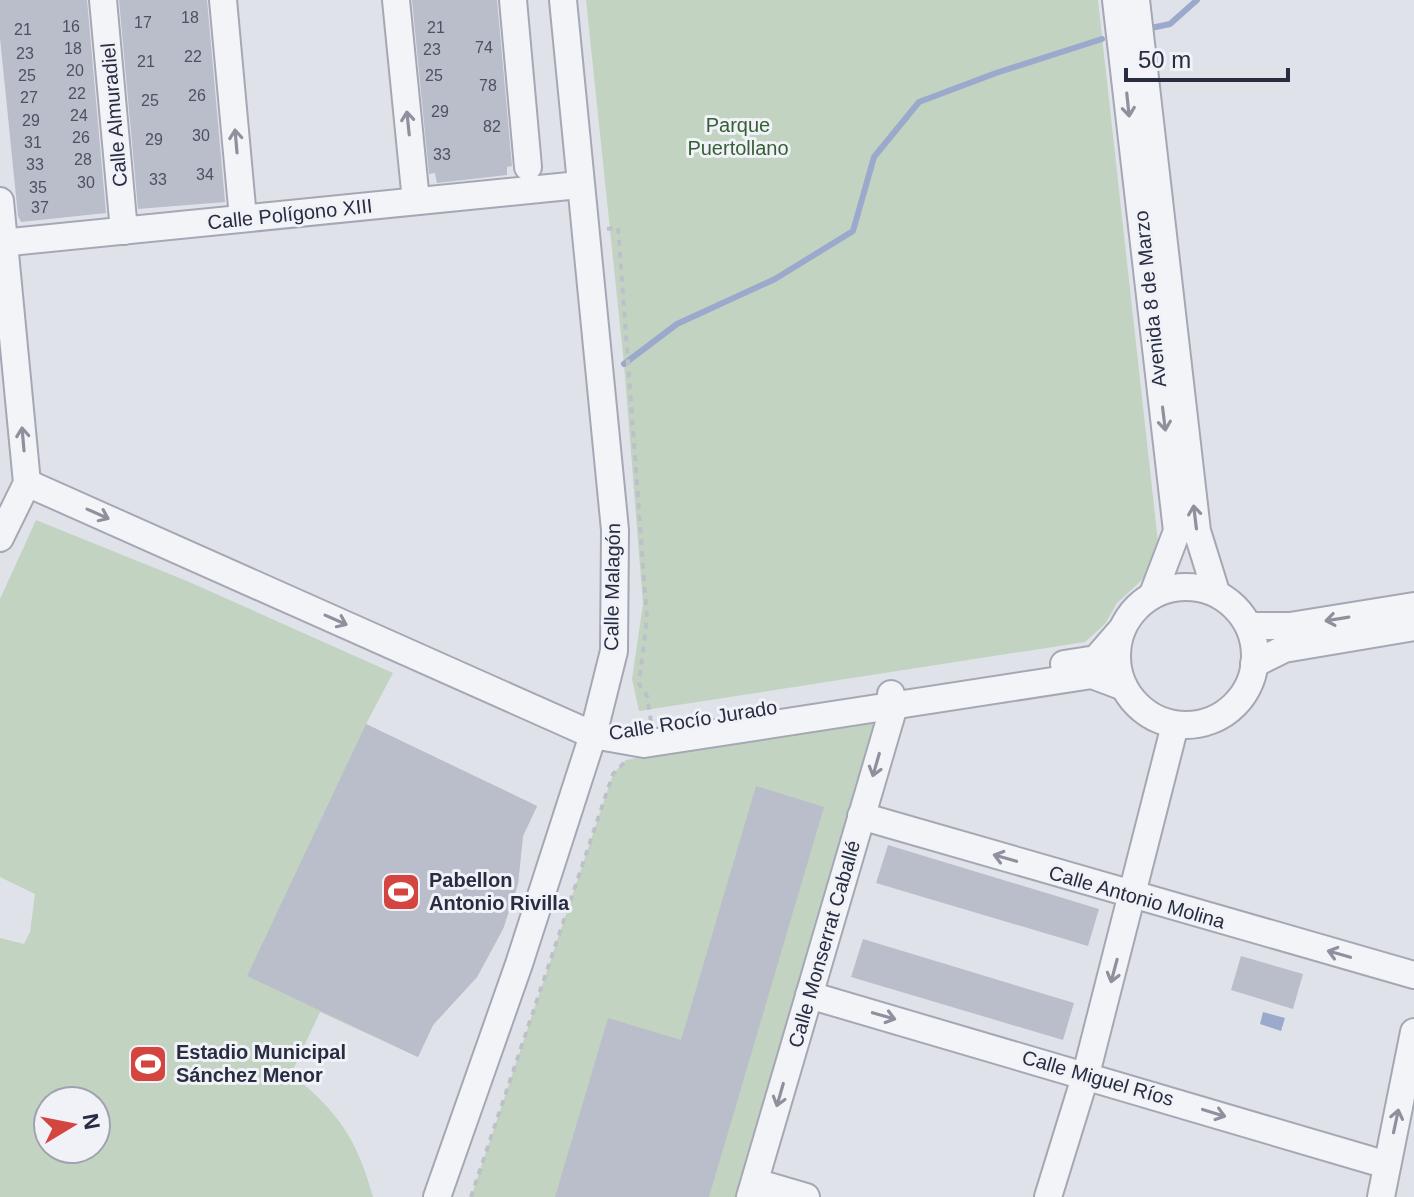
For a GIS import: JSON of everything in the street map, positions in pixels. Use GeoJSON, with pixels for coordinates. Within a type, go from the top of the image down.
{"type":"FeatureCollection","features":[{"type":"Feature","properties":{"kind":"street","name":"Calle Almuradiel"},"geometry":{"type":"LineString","coordinates":[[103,0],[124,231]]}},
{"type":"Feature","properties":{"kind":"street"},"geometry":{"type":"LineString","coordinates":[[223,0],[243,218]]}},
{"type":"Feature","properties":{"kind":"street"},"geometry":{"type":"LineString","coordinates":[[396,0],[416,201]]}},
{"type":"Feature","properties":{"kind":"street"},"geometry":{"type":"LineString","coordinates":[[513,0],[528,167]]}},
{"type":"Feature","properties":{"kind":"street","name":"Calle Malagón"},"geometry":{"type":"LineString","coordinates":[[437,1197],[519,964],[593,735],[614,651],[615,530],[563,0]]}},
{"type":"Feature","properties":{"kind":"street","name":"Avenida 8 de Marzo"},"geometry":{"type":"LineString","coordinates":[[1116,0],[1177,531],[1153,594]]}},
{"type":"Feature","properties":{"kind":"street","name":"Avenida 8 de Marzo"},"geometry":{"type":"LineString","coordinates":[[1136,0],[1197,531],[1216,592]]}},
{"type":"Feature","properties":{"kind":"street","name":"Calle Polígono XIII"},"geometry":{"type":"LineString","coordinates":[[2,243],[579,185]]}},
{"type":"Feature","properties":{"kind":"street"},"geometry":{"type":"LineString","coordinates":[[0,201],[27,483],[0,538]]}},
{"type":"Feature","properties":{"kind":"street"},"geometry":{"type":"LineString","coordinates":[[27,483],[593,735]]}},
{"type":"Feature","properties":{"kind":"street"},"geometry":{"type":"LineString","coordinates":[[1177,586],[1216,592],[1235,606],[1249,626],[1256,649],[1252,679],[1240,700],[1221,716],[1199,724],[1175,725],[1138,706],[1124,687],[1117,663],[1122,629],[1134,609],[1153,594],[1177,586]]}},
{"type":"Feature","properties":{"kind":"street"},"geometry":{"type":"LineString","coordinates":[[1249,626],[1290,626],[1414,606]]}},
{"type":"Feature","properties":{"kind":"street"},"geometry":{"type":"LineString","coordinates":[[1254,664],[1284,649],[1414,627]]}},
{"type":"Feature","properties":{"kind":"street","name":"Calle Rocío Jurado"},"geometry":{"type":"LineString","coordinates":[[892,698],[1096,659],[1122,629]]}},
{"type":"Feature","properties":{"kind":"street","name":"Calle Rocío Jurado"},"geometry":{"type":"LineString","coordinates":[[593,735],[1092,675],[1124,687]]}},
{"type":"Feature","properties":{"kind":"street","name":"Calle Monserrat Caballé"},"geometry":{"type":"LineString","coordinates":[[752,1190],[861,816],[892,698]]}},
{"type":"Feature","properties":{"kind":"street"},"geometry":{"type":"LineString","coordinates":[[1048,1197],[1086,1074],[1134,896],[1175,725]]}},
{"type":"Feature","properties":{"kind":"street","name":"Calle Antonio Molina"},"geometry":{"type":"LineString","coordinates":[[861,816],[1414,975]]}},
{"type":"Feature","properties":{"kind":"street","name":"Calle Miguel Ríos"},"geometry":{"type":"LineString","coordinates":[[809,995],[1387,1165]]}},
{"type":"Feature","properties":{"kind":"street"},"geometry":{"type":"LineString","coordinates":[[1381,1197],[1414,1032]]}},
{"type":"Feature","properties":{"kind":"street"},"geometry":{"type":"LineString","coordinates":[[752,1190],[806,1197]]}},
{"type":"Feature","properties":{"kind":"path"},"geometry":{"type":"LineString","coordinates":[[584,232],[618,227],[631,373]]}},
{"type":"Feature","properties":{"kind":"green space","name":"Parque Puertollano"},"geometry":{"type":"Polygon","coordinates":[[[586,0],[1098,0],[1159,551],[1144,578],[1117,603],[1105,624],[1085,642],[639,711],[632,679],[643,604],[624,364],[586,0]]]}},
{"type":"Feature","properties":{"kind":"green space"},"geometry":{"type":"Polygon","coordinates":[[[36,520],[187,581],[393,673],[366,724],[537,806],[523,836],[518,884],[503,929],[477,977],[433,1025],[418,1057],[320,1012],[291,1074],[321,1101],[344,1128],[360,1159],[373,1197],[0,1197],[0,938],[24,944],[30,932],[35,894],[0,877],[0,599],[36,520]]]}},
{"type":"Feature","properties":{"kind":"green space"},"geometry":{"type":"Polygon","coordinates":[[[894,706],[750,1197],[471,1197],[613,774],[626,760],[894,706]]]}},
{"type":"Feature","properties":{"kind":"water"},"geometry":{"type":"Polygon","coordinates":[[[1263,1012],[1285,1018],[1281,1031],[1260,1024],[1263,1012]]]}},
{"type":"Feature","properties":{"kind":"building"},"geometry":{"type":"Polygon","coordinates":[[[0,0],[87,0],[106,213],[21,222],[18,216],[0,38],[0,0]]]}},
{"type":"Feature","properties":{"kind":"building"},"geometry":{"type":"Polygon","coordinates":[[[119,0],[207,0],[225,202],[138,209],[119,0]]]}},
{"type":"Feature","properties":{"kind":"building"},"geometry":{"type":"Polygon","coordinates":[[[412,0],[497,0],[512,166],[507,167],[507,175],[437,183],[435,173],[429,174],[412,0]]]}},
{"type":"Feature","properties":{"kind":"building","name":"Pabellon Antonio Rivilla"},"geometry":{"type":"Polygon","coordinates":[[[366,724],[537,806],[523,836],[518,884],[503,929],[477,977],[433,1025],[418,1057],[247,976],[366,724]]]}},
{"type":"Feature","properties":{"kind":"building"},"geometry":{"type":"Polygon","coordinates":[[[756,786],[824,807],[709,1197],[555,1197],[608,1018],[681,1040],[756,786]]]}},
{"type":"Feature","properties":{"kind":"building"},"geometry":{"type":"Polygon","coordinates":[[[888,845],[1099,909],[1088,946],[876,883],[888,845]]]}},
{"type":"Feature","properties":{"kind":"building"},"geometry":{"type":"Polygon","coordinates":[[[863,939],[1074,1003],[1063,1040],[851,977],[863,939]]]}},
{"type":"Feature","properties":{"kind":"building"},"geometry":{"type":"Polygon","coordinates":[[[1241,956],[1303,974],[1293,1009],[1231,990],[1241,956]]]}},
{"type":"Feature","properties":{"kind":"waterway"},"geometry":{"type":"LineString","coordinates":[[1151,28],[1170,24],[1197,0]]}},
{"type":"Feature","properties":{"kind":"waterway"},"geometry":{"type":"LineString","coordinates":[[624,364],[677,324],[775,279],[853,231],[874,157],[919,102],[1102,39]]}},
{"type":"Feature","properties":{"kind":"place","name":"Pabellon Antonio Rivilla"},"geometry":{"type":"Point","coordinates":[401,892]}},
{"type":"Feature","properties":{"kind":"place","name":"Estadio Municipal Sánchez Menor"},"geometry":{"type":"Point","coordinates":[148,1064]}}]}
